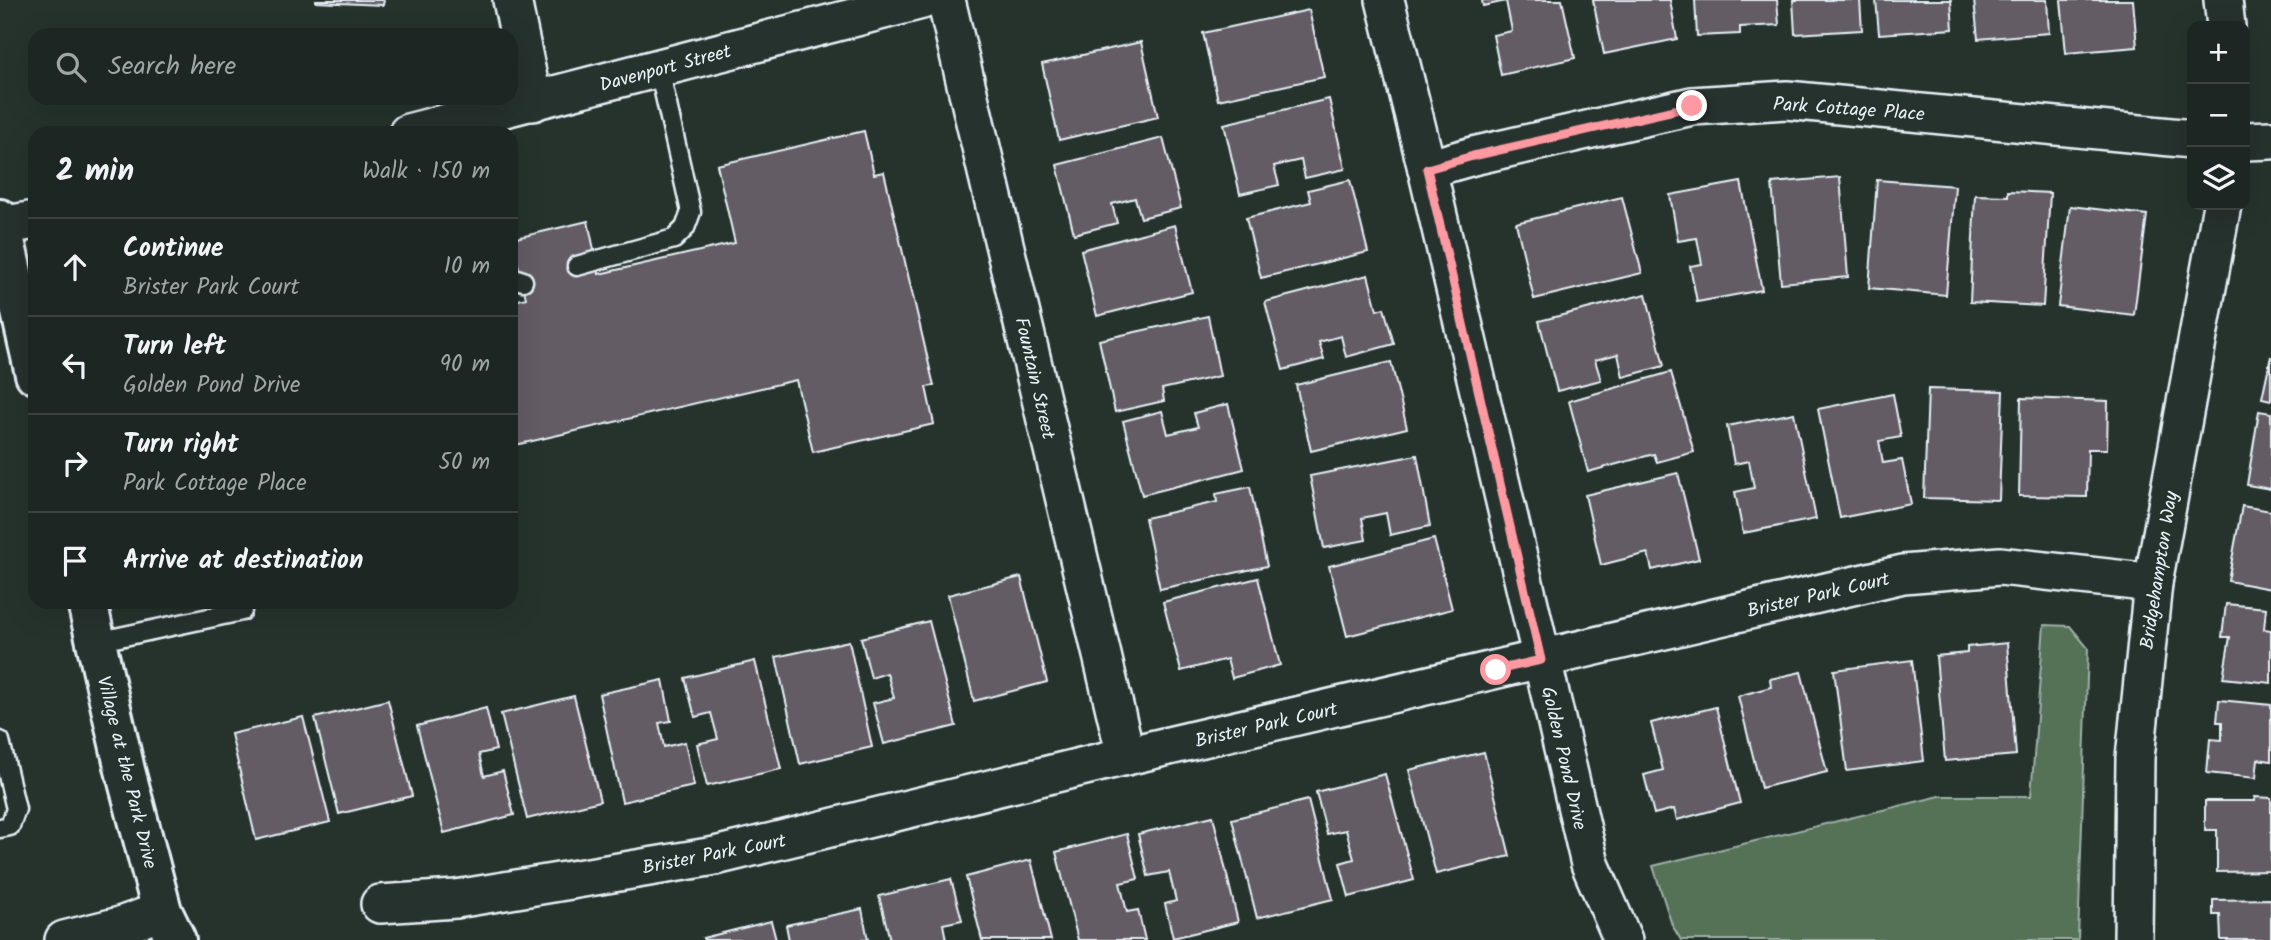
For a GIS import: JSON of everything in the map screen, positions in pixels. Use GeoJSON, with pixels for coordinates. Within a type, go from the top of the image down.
{"type":"FeatureCollection","features":[{"type":"Feature","properties":{"kind":"street"},"geometry":{"type":"LineString","coordinates":[[512,0],[518,28]]}},
{"type":"Feature","properties":{"kind":"street","name":"Davenport Street"},"geometry":{"type":"LineString","coordinates":[[436,126],[922,0]]}},
{"type":"Feature","properties":{"kind":"street","name":"Fountain Street"},"geometry":{"type":"LineString","coordinates":[[946,0],[1126,756]]}},
{"type":"Feature","properties":{"kind":"street","name":"Golden Pond Drive"},"geometry":{"type":"LineString","coordinates":[[1385,0],[1590,864],[1623,940]]}},
{"type":"Feature","properties":{"kind":"street"},"geometry":{"type":"LineString","coordinates":[[2223,0],[2225,21]]}},
{"type":"Feature","properties":{"kind":"street"},"geometry":{"type":"LineString","coordinates":[[518,29],[533,102]]}},
{"type":"Feature","properties":{"kind":"street","name":"Park Cottage Place"},"geometry":{"type":"LineString","coordinates":[[1427,169],[1692,106],[1787,100],[2187,139]]}},
{"type":"Feature","properties":{"kind":"street"},"geometry":{"type":"LineString","coordinates":[[2250,141],[2271,141]]}},
{"type":"Feature","properties":{"kind":"street","name":"Bridgehampton Way"},"geometry":{"type":"LineString","coordinates":[[2133,940],[2135,758],[2153,583],[2222,210]]}},
{"type":"Feature","properties":{"kind":"street"},"geometry":{"type":"LineString","coordinates":[[0,219],[28,344]]}},
{"type":"Feature","properties":{"kind":"street"},"geometry":{"type":"LineString","coordinates":[[0,226],[28,221]]}},
{"type":"Feature","properties":{"kind":"street","name":"Brister Park Court"},"geometry":{"type":"LineString","coordinates":[[380,904],[456,899],[715,856],[1126,756],[1903,574],[2000,566],[2153,583]]}},
{"type":"Feature","properties":{"kind":"street","name":"Village at the Park Drive"},"geometry":{"type":"LineString","coordinates":[[89,609],[125,770],[169,926]]}},
{"type":"Feature","properties":{"kind":"street"},"geometry":{"type":"LineString","coordinates":[[64,940],[120,926],[169,926]]}},
{"type":"Feature","properties":{"kind":"lane"},"geometry":{"type":"LineString","coordinates":[[577,266],[674,239],[685,228],[691,212],[659,69]]}},
{"type":"Feature","properties":{"kind":"lane"},"geometry":{"type":"LineString","coordinates":[[96,642],[242,609]]}},
{"type":"Feature","properties":{"kind":"lane"},"geometry":{"type":"LineString","coordinates":[[0,741],[16,808],[10,826],[0,828]]}},
{"type":"Feature","properties":{"kind":"green space"},"geometry":{"type":"Polygon","coordinates":[[[2044,625],[2070,626],[2088,648],[2078,940],[1681,940],[1672,925],[1653,866],[1940,796],[2031,796],[2044,625]]]}},
{"type":"Feature","properties":{"kind":"building"},"geometry":{"type":"Polygon","coordinates":[[[316,0],[384,0],[383,5],[316,0]]]}},
{"type":"Feature","properties":{"kind":"building"},"geometry":{"type":"Polygon","coordinates":[[[1482,0],[1562,0],[1575,58],[1501,75],[1493,35],[1512,31],[1506,1],[1483,6],[1482,0]]]}},
{"type":"Feature","properties":{"kind":"building"},"geometry":{"type":"Polygon","coordinates":[[[1593,0],[1670,0],[1677,39],[1604,54],[1593,0]]]}},
{"type":"Feature","properties":{"kind":"building"},"geometry":{"type":"Polygon","coordinates":[[[1695,0],[1777,0],[1779,25],[1740,27],[1740,34],[1697,36],[1695,0]]]}},
{"type":"Feature","properties":{"kind":"building"},"geometry":{"type":"Polygon","coordinates":[[[1793,0],[1860,0],[1862,30],[1795,34],[1793,0]]]}},
{"type":"Feature","properties":{"kind":"building"},"geometry":{"type":"Polygon","coordinates":[[[1876,0],[1951,0],[1953,29],[1879,34],[1876,0]]]}},
{"type":"Feature","properties":{"kind":"building"},"geometry":{"type":"Polygon","coordinates":[[[1974,0],[2047,0],[2049,33],[1978,39],[1974,0]]]}},
{"type":"Feature","properties":{"kind":"building"},"geometry":{"type":"Polygon","coordinates":[[[2061,0],[2133,0],[2137,47],[2066,53],[2061,0]]]}},
{"type":"Feature","properties":{"kind":"building"},"geometry":{"type":"Polygon","coordinates":[[[1309,10],[1324,77],[1218,100],[1203,33],[1309,10]]]}},
{"type":"Feature","properties":{"kind":"building"},"geometry":{"type":"Polygon","coordinates":[[[1141,42],[1158,117],[1059,140],[1042,64],[1141,42]]]}},
{"type":"Feature","properties":{"kind":"building"},"geometry":{"type":"Polygon","coordinates":[[[1329,99],[1345,169],[1305,178],[1301,160],[1274,166],[1279,185],[1240,194],[1224,124],[1329,99]]]}},
{"type":"Feature","properties":{"kind":"building"},"geometry":{"type":"Polygon","coordinates":[[[864,131],[874,174],[884,172],[934,386],[926,387],[934,424],[813,452],[796,380],[518,444],[518,300],[526,298],[518,264],[518,238],[588,221],[599,274],[735,243],[717,165],[864,131]]]}},
{"type":"Feature","properties":{"kind":"building"},"geometry":{"type":"Polygon","coordinates":[[[1163,138],[1181,208],[1141,218],[1135,198],[1112,204],[1117,223],[1074,234],[1057,165],[1163,138]]]}},
{"type":"Feature","properties":{"kind":"building"},"geometry":{"type":"Polygon","coordinates":[[[1840,177],[1848,277],[1781,283],[1772,183],[1840,177]]]}},
{"type":"Feature","properties":{"kind":"building"},"geometry":{"type":"Polygon","coordinates":[[[1350,180],[1368,252],[1261,278],[1246,218],[1311,202],[1308,190],[1350,180]]]}},
{"type":"Feature","properties":{"kind":"building"},"geometry":{"type":"Polygon","coordinates":[[[1877,180],[1955,186],[1946,295],[1869,288],[1877,180]]]}},
{"type":"Feature","properties":{"kind":"building"},"geometry":{"type":"Polygon","coordinates":[[[1741,182],[1762,290],[1697,302],[1690,266],[1702,264],[1697,238],[1678,241],[1670,195],[1741,182]]]}},
{"type":"Feature","properties":{"kind":"building"},"geometry":{"type":"Polygon","coordinates":[[[2008,191],[2050,193],[2043,306],[1970,302],[1975,195],[2008,196],[2008,191]]]}},
{"type":"Feature","properties":{"kind":"building"},"geometry":{"type":"Polygon","coordinates":[[[1622,197],[1642,273],[1534,299],[1516,223],[1622,197]]]}},
{"type":"Feature","properties":{"kind":"building"},"geometry":{"type":"Polygon","coordinates":[[[2070,206],[2147,215],[2134,315],[2058,306],[2070,206]]]}},
{"type":"Feature","properties":{"kind":"building"},"geometry":{"type":"Polygon","coordinates":[[[1175,225],[1192,292],[1097,316],[1081,250],[1175,225]]]}},
{"type":"Feature","properties":{"kind":"building"},"geometry":{"type":"Polygon","coordinates":[[[1368,275],[1377,310],[1384,308],[1394,344],[1346,357],[1341,336],[1319,342],[1324,359],[1283,370],[1265,302],[1368,275]]]}},
{"type":"Feature","properties":{"kind":"building"},"geometry":{"type":"Polygon","coordinates":[[[1646,294],[1664,366],[1623,377],[1618,354],[1595,360],[1601,380],[1557,391],[1539,321],[1646,294]]]}},
{"type":"Feature","properties":{"kind":"building"},"geometry":{"type":"Polygon","coordinates":[[[1208,316],[1220,376],[1162,389],[1164,401],[1115,412],[1099,340],[1208,316]]]}},
{"type":"Feature","properties":{"kind":"building"},"geometry":{"type":"Polygon","coordinates":[[[2271,356],[2271,400],[2262,398],[2271,356]]]}},
{"type":"Feature","properties":{"kind":"building"},"geometry":{"type":"Polygon","coordinates":[[[1391,362],[1407,428],[1311,451],[1296,385],[1391,362]]]}},
{"type":"Feature","properties":{"kind":"building"},"geometry":{"type":"Polygon","coordinates":[[[1671,372],[1694,452],[1657,462],[1654,454],[1588,472],[1569,401],[1671,372]]]}},
{"type":"Feature","properties":{"kind":"building"},"geometry":{"type":"Polygon","coordinates":[[[1928,389],[2003,391],[1999,500],[1924,498],[1928,389]]]}},
{"type":"Feature","properties":{"kind":"building"},"geometry":{"type":"Polygon","coordinates":[[[1893,394],[1901,437],[1879,441],[1883,463],[1902,460],[1911,504],[1840,518],[1818,409],[1893,394]]]}},
{"type":"Feature","properties":{"kind":"building"},"geometry":{"type":"Polygon","coordinates":[[[2021,398],[2108,401],[2107,449],[2088,449],[2087,497],[2019,496],[2021,398]]]}},
{"type":"Feature","properties":{"kind":"building"},"geometry":{"type":"Polygon","coordinates":[[[1228,404],[1244,469],[1142,495],[1123,421],[1162,411],[1168,434],[1198,427],[1194,413],[1228,404]]]}},
{"type":"Feature","properties":{"kind":"building"},"geometry":{"type":"Polygon","coordinates":[[[2259,411],[2271,413],[2271,489],[2247,485],[2259,411]]]}},
{"type":"Feature","properties":{"kind":"building"},"geometry":{"type":"Polygon","coordinates":[[[1794,413],[1816,519],[1743,533],[1735,492],[1754,488],[1749,461],[1734,464],[1727,426],[1794,413]]]}},
{"type":"Feature","properties":{"kind":"building"},"geometry":{"type":"Polygon","coordinates":[[[1417,455],[1430,526],[1390,535],[1386,513],[1362,518],[1366,540],[1324,548],[1310,476],[1417,455]]]}},
{"type":"Feature","properties":{"kind":"building"},"geometry":{"type":"Polygon","coordinates":[[[1678,473],[1699,559],[1652,570],[1648,553],[1601,565],[1585,495],[1678,473]]]}},
{"type":"Feature","properties":{"kind":"building"},"geometry":{"type":"Polygon","coordinates":[[[1250,487],[1267,566],[1160,589],[1145,518],[1217,502],[1216,494],[1250,487]]]}},
{"type":"Feature","properties":{"kind":"building"},"geometry":{"type":"Polygon","coordinates":[[[2242,506],[2271,511],[2271,589],[2228,581],[2242,506]]]}},
{"type":"Feature","properties":{"kind":"building"},"geometry":{"type":"Polygon","coordinates":[[[1434,539],[1452,609],[1347,636],[1329,566],[1434,539]]]}},
{"type":"Feature","properties":{"kind":"building"},"geometry":{"type":"Polygon","coordinates":[[[1021,577],[1047,682],[974,701],[948,595],[1021,577]]]}},
{"type":"Feature","properties":{"kind":"building"},"geometry":{"type":"Polygon","coordinates":[[[1258,578],[1280,665],[1232,678],[1227,659],[1181,671],[1163,602],[1258,578]]]}},
{"type":"Feature","properties":{"kind":"building"},"geometry":{"type":"Polygon","coordinates":[[[2226,604],[2266,608],[2264,629],[2271,630],[2271,683],[2223,678],[2230,637],[2222,637],[2226,604]]]}},
{"type":"Feature","properties":{"kind":"building"},"geometry":{"type":"Polygon","coordinates":[[[929,621],[956,726],[884,744],[873,703],[894,698],[887,673],[871,678],[861,638],[929,621]]]}},
{"type":"Feature","properties":{"kind":"building"},"geometry":{"type":"Polygon","coordinates":[[[849,641],[872,747],[800,764],[776,657],[849,641]]]}},
{"type":"Feature","properties":{"kind":"building"},"geometry":{"type":"Polygon","coordinates":[[[2007,643],[2016,755],[1945,761],[1936,656],[1967,653],[1967,647],[2007,643]]]}},
{"type":"Feature","properties":{"kind":"building"},"geometry":{"type":"Polygon","coordinates":[[[1912,660],[1924,761],[1847,771],[1834,670],[1912,660]]]}},
{"type":"Feature","properties":{"kind":"building"},"geometry":{"type":"Polygon","coordinates":[[[755,661],[781,769],[707,786],[697,744],[718,739],[711,713],[695,717],[685,678],[755,661]]]}},
{"type":"Feature","properties":{"kind":"building"},"geometry":{"type":"Polygon","coordinates":[[[1801,672],[1827,772],[1761,788],[1738,696],[1771,687],[1770,679],[1801,672]]]}},
{"type":"Feature","properties":{"kind":"building"},"geometry":{"type":"Polygon","coordinates":[[[663,680],[671,721],[659,723],[664,747],[685,742],[694,786],[622,802],[599,694],[663,680]]]}},
{"type":"Feature","properties":{"kind":"building"},"geometry":{"type":"Polygon","coordinates":[[[574,696],[600,801],[527,819],[501,714],[574,696]]]}},
{"type":"Feature","properties":{"kind":"building"},"geometry":{"type":"Polygon","coordinates":[[[388,700],[412,796],[339,814],[315,718],[388,700]]]}},
{"type":"Feature","properties":{"kind":"building"},"geometry":{"type":"Polygon","coordinates":[[[2219,700],[2271,705],[2271,761],[2258,759],[2256,778],[2207,773],[2210,739],[2222,740],[2222,722],[2217,722],[2219,700]]]}},
{"type":"Feature","properties":{"kind":"building"},"geometry":{"type":"Polygon","coordinates":[[[1716,707],[1740,803],[1677,820],[1674,809],[1654,814],[1644,775],[1663,770],[1651,723],[1716,707]]]}},
{"type":"Feature","properties":{"kind":"building"},"geometry":{"type":"Polygon","coordinates":[[[486,708],[496,750],[479,754],[484,776],[503,771],[514,815],[444,833],[417,726],[486,708]]]}},
{"type":"Feature","properties":{"kind":"building"},"geometry":{"type":"Polygon","coordinates":[[[303,717],[330,822],[256,840],[231,734],[303,717]]]}},
{"type":"Feature","properties":{"kind":"building"},"geometry":{"type":"Polygon","coordinates":[[[1484,752],[1510,856],[1436,874],[1409,770],[1484,752]]]}},
{"type":"Feature","properties":{"kind":"building"},"geometry":{"type":"Polygon","coordinates":[[[1385,774],[1414,880],[1349,897],[1340,863],[1354,859],[1346,830],[1327,834],[1316,792],[1385,774]]]}},
{"type":"Feature","properties":{"kind":"building"},"geometry":{"type":"Polygon","coordinates":[[[2255,797],[2271,798],[2271,871],[2217,872],[2217,830],[2205,830],[2205,801],[2255,801],[2255,797]]]}},
{"type":"Feature","properties":{"kind":"building"},"geometry":{"type":"Polygon","coordinates":[[[1308,800],[1333,899],[1257,918],[1232,819],[1308,800]]]}},
{"type":"Feature","properties":{"kind":"building"},"geometry":{"type":"Polygon","coordinates":[[[1213,816],[1238,922],[1173,938],[1165,904],[1176,901],[1169,872],[1148,876],[1138,834],[1213,816]]]}},
{"type":"Feature","properties":{"kind":"building"},"geometry":{"type":"Polygon","coordinates":[[[1127,834],[1138,879],[1120,883],[1127,912],[1138,910],[1145,940],[1078,940],[1056,852],[1127,834]]]}},
{"type":"Feature","properties":{"kind":"building"},"geometry":{"type":"Polygon","coordinates":[[[1031,860],[1051,940],[982,940],[966,877],[1031,860]]]}},
{"type":"Feature","properties":{"kind":"building"},"geometry":{"type":"Polygon","coordinates":[[[951,879],[962,920],[943,924],[946,940],[890,940],[879,896],[951,879]]]}},
{"type":"Feature","properties":{"kind":"building"},"geometry":{"type":"Polygon","coordinates":[[[2271,899],[2271,940],[2221,940],[2220,915],[2213,915],[2213,900],[2271,899]]]}},
{"type":"Feature","properties":{"kind":"building"},"geometry":{"type":"Polygon","coordinates":[[[862,909],[868,940],[789,940],[786,925],[862,909]]]}},
{"type":"Feature","properties":{"kind":"building"},"geometry":{"type":"Polygon","coordinates":[[[771,921],[776,940],[703,938],[771,921]]]}},
{"type":"Feature","properties":{"kind":"route"},"geometry":{"type":"LineString","coordinates":[[1496,670],[1541,660],[1427,169],[1692,106]]}}]}
